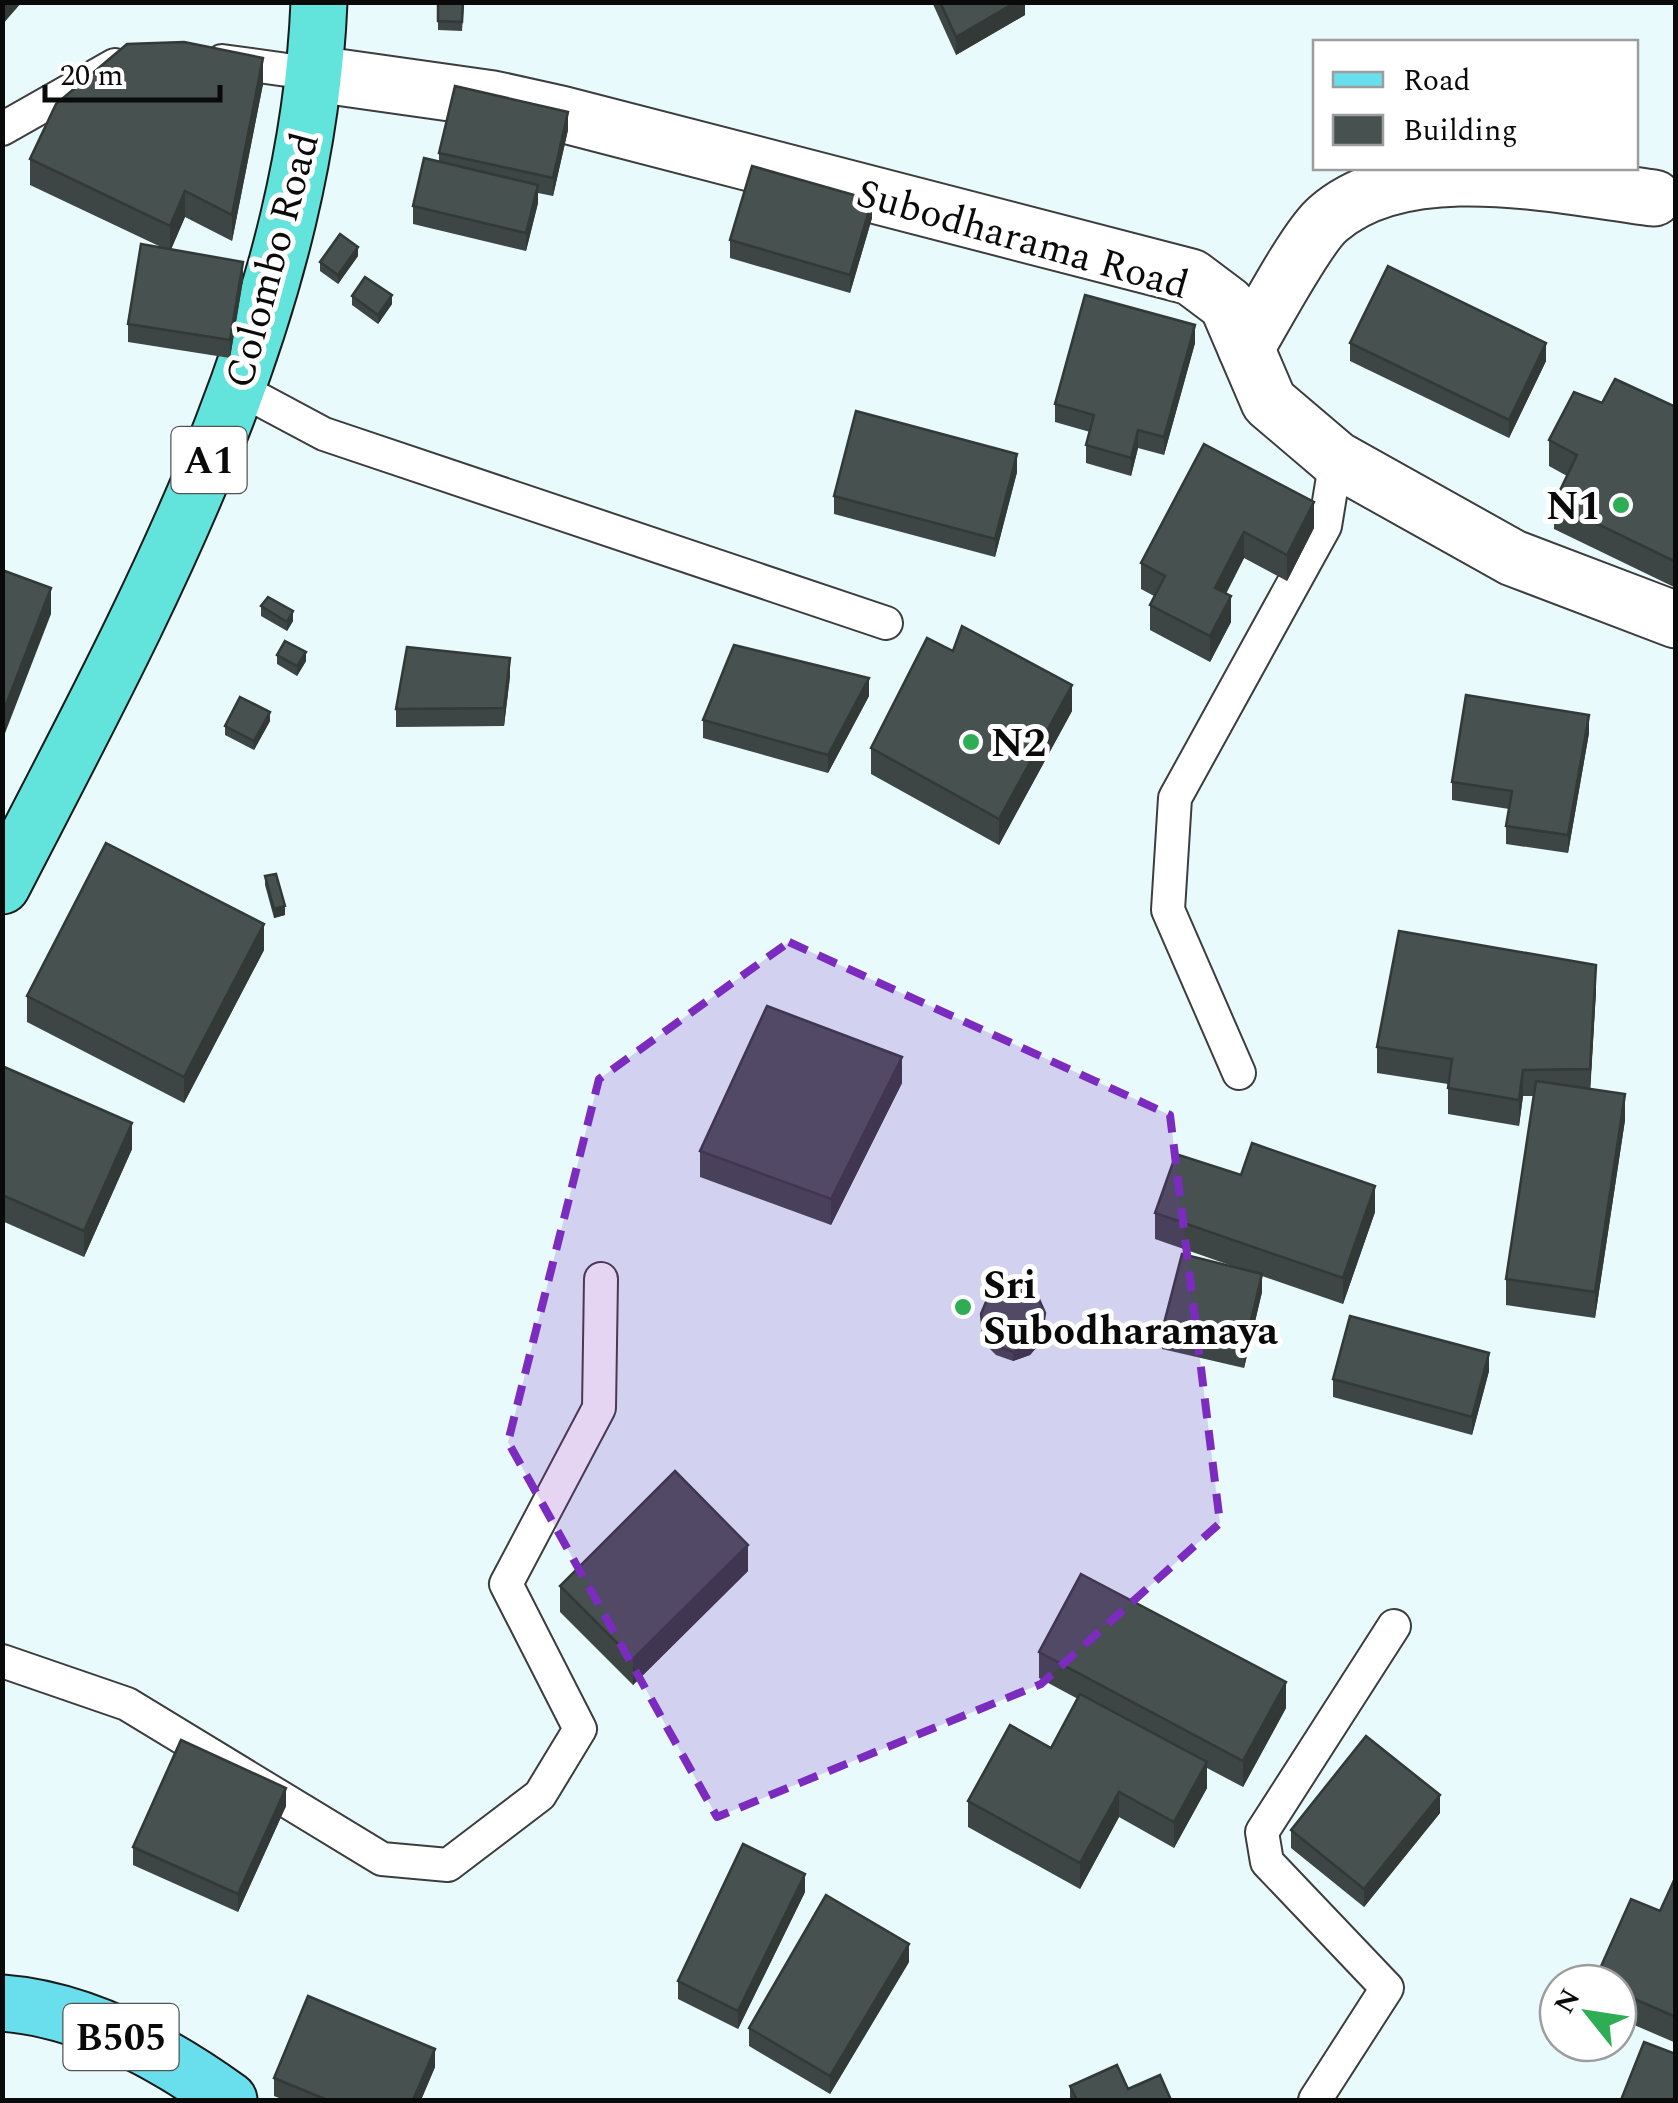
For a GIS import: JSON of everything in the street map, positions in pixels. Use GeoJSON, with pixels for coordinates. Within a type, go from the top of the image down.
{"type":"FeatureCollection","features":[{"type":"Feature","properties":{"kind":"highway","name":"Colombo Road"},"geometry":{"type":"LineString","coordinates":[[2,886],[158,573],[238,388],[281,251],[304,160],[316,74],[319,2]]}},
{"type":"Feature","properties":{"kind":"main road","name":"B505"},"geometry":{"type":"LineString","coordinates":[[2,2003],[26,2004],[87,2022],[137,2044],[228,2100]]}},
{"type":"Feature","properties":{"kind":"street","name":"Subodharama Road"},"geometry":{"type":"LineString","coordinates":[[316,74],[493,99],[561,114],[1191,277],[1227,304],[1269,402],[1336,459],[1513,558],[1676,620]]}},
{"type":"Feature","properties":{"kind":"street"},"geometry":{"type":"LineString","coordinates":[[1246,348],[1326,220],[1373,190],[1486,176],[1654,198]]}},
{"type":"Feature","properties":{"kind":"lane"},"geometry":{"type":"LineString","coordinates":[[2,129],[129,57],[144,56]]}},
{"type":"Feature","properties":{"kind":"lane"},"geometry":{"type":"LineString","coordinates":[[190,56],[316,74]]}},
{"type":"Feature","properties":{"kind":"lane"},"geometry":{"type":"LineString","coordinates":[[238,388],[324,434],[886,623]]}},
{"type":"Feature","properties":{"kind":"lane"},"geometry":{"type":"LineString","coordinates":[[1240,1073],[1168,910],[1176,798],[1326,526],[1336,459]]}},
{"type":"Feature","properties":{"kind":"lane"},"geometry":{"type":"LineString","coordinates":[[2,1662],[128,1704],[382,1859],[448,1866],[540,1796],[580,1729],[506,1584],[598,1408],[601,1278]]}},
{"type":"Feature","properties":{"kind":"lane"},"geometry":{"type":"LineString","coordinates":[[1315,2100],[1387,1988],[1268,1862],[1262,1832],[1394,1626]]}},
{"type":"Feature","properties":{"kind":"highlighted area"},"geometry":{"type":"Polygon","coordinates":[[[789,942],[1170,1115],[1220,1523],[1041,1684],[717,1817],[508,1442],[599,1079],[789,942]]]}},
{"type":"Feature","properties":{"kind":"building"},"geometry":{"type":"Polygon","coordinates":[[[438,2],[463,2],[462,22],[438,21],[438,2]]]}},
{"type":"Feature","properties":{"kind":"building"},"geometry":{"type":"Polygon","coordinates":[[[940,2],[1016,2],[956,37],[940,2]]]}},
{"type":"Feature","properties":{"kind":"building"},"geometry":{"type":"Polygon","coordinates":[[[184,42],[263,58],[232,215],[185,191],[170,226],[30,159],[56,104],[127,44],[184,42]]]}},
{"type":"Feature","properties":{"kind":"building"},"geometry":{"type":"Polygon","coordinates":[[[455,86],[568,112],[553,178],[439,153],[455,86]]]}},
{"type":"Feature","properties":{"kind":"building"},"geometry":{"type":"Polygon","coordinates":[[[424,158],[538,185],[526,233],[413,206],[424,158]]]}},
{"type":"Feature","properties":{"kind":"building"},"geometry":{"type":"Polygon","coordinates":[[[752,166],[872,200],[850,275],[730,240],[752,166]]]}},
{"type":"Feature","properties":{"kind":"building"},"geometry":{"type":"Polygon","coordinates":[[[340,234],[358,247],[338,275],[320,262],[340,234]]]}},
{"type":"Feature","properties":{"kind":"building"},"geometry":{"type":"Polygon","coordinates":[[[141,244],[243,262],[230,340],[128,324],[141,244]]]}},
{"type":"Feature","properties":{"kind":"building"},"geometry":{"type":"Polygon","coordinates":[[[1388,266],[1546,343],[1509,420],[1350,343],[1388,266]]]}},
{"type":"Feature","properties":{"kind":"building"},"geometry":{"type":"Polygon","coordinates":[[[365,277],[392,295],[378,315],[352,296],[365,277]]]}},
{"type":"Feature","properties":{"kind":"building"},"geometry":{"type":"Polygon","coordinates":[[[1085,295],[1195,325],[1164,437],[1138,430],[1131,458],[1086,445],[1094,415],[1055,404],[1085,295]]]}},
{"type":"Feature","properties":{"kind":"building","name":"N1"},"geometry":{"type":"Polygon","coordinates":[[[1615,379],[1676,407],[1676,562],[1554,503],[1577,455],[1549,440],[1574,392],[1602,403],[1615,379]]]}},
{"type":"Feature","properties":{"kind":"building"},"geometry":{"type":"Polygon","coordinates":[[[856,411],[1017,454],[995,539],[834,496],[856,411]]]}},
{"type":"Feature","properties":{"kind":"building"},"geometry":{"type":"Polygon","coordinates":[[[1204,444],[1314,502],[1287,555],[1244,532],[1215,588],[1231,596],[1210,636],[1150,605],[1165,576],[1141,563],[1204,444]]]}},
{"type":"Feature","properties":{"kind":"building"},"geometry":{"type":"Polygon","coordinates":[[[2,570],[51,588],[2,715],[2,570]]]}},
{"type":"Feature","properties":{"kind":"building"},"geometry":{"type":"Polygon","coordinates":[[[268,597],[293,611],[287,622],[261,606],[268,597]]]}},
{"type":"Feature","properties":{"kind":"building","name":"N2"},"geometry":{"type":"Polygon","coordinates":[[[962,626],[1072,685],[999,819],[871,748],[927,638],[953,651],[962,626]]]}},
{"type":"Feature","properties":{"kind":"building"},"geometry":{"type":"Polygon","coordinates":[[[285,641],[306,652],[297,666],[277,655],[285,641]]]}},
{"type":"Feature","properties":{"kind":"building"},"geometry":{"type":"Polygon","coordinates":[[[734,645],[869,678],[828,755],[703,720],[734,645]]]}},
{"type":"Feature","properties":{"kind":"building"},"geometry":{"type":"Polygon","coordinates":[[[407,647],[510,658],[504,708],[396,709],[407,647]]]}},
{"type":"Feature","properties":{"kind":"building"},"geometry":{"type":"Polygon","coordinates":[[[1466,695],[1589,715],[1568,835],[1506,826],[1512,791],[1452,782],[1466,695]]]}},
{"type":"Feature","properties":{"kind":"building"},"geometry":{"type":"Polygon","coordinates":[[[240,697],[270,712],[254,741],[225,726],[240,697]]]}},
{"type":"Feature","properties":{"kind":"building"},"geometry":{"type":"Polygon","coordinates":[[[106,843],[264,924],[184,1077],[27,996],[106,843]]]}},
{"type":"Feature","properties":{"kind":"building"},"geometry":{"type":"Polygon","coordinates":[[[276,874],[285,906],[274,909],[265,876],[276,874]]]}},
{"type":"Feature","properties":{"kind":"building"},"geometry":{"type":"Polygon","coordinates":[[[1399,931],[1596,965],[1590,1069],[1523,1070],[1519,1100],[1448,1088],[1452,1059],[1377,1047],[1399,931]]]}},
{"type":"Feature","properties":{"kind":"building"},"geometry":{"type":"Polygon","coordinates":[[[767,1006],[902,1057],[831,1199],[700,1151],[767,1006]]]}},
{"type":"Feature","properties":{"kind":"building"},"geometry":{"type":"Polygon","coordinates":[[[2,1066],[132,1123],[84,1231],[2,1195],[2,1066]]]}},
{"type":"Feature","properties":{"kind":"building"},"geometry":{"type":"Polygon","coordinates":[[[1536,1081],[1625,1094],[1595,1292],[1506,1279],[1536,1081]]]}},
{"type":"Feature","properties":{"kind":"building"},"geometry":{"type":"Polygon","coordinates":[[[1252,1143],[1375,1186],[1343,1278],[1155,1213],[1176,1154],[1241,1175],[1252,1143]]]}},
{"type":"Feature","properties":{"kind":"building"},"geometry":{"type":"Polygon","coordinates":[[[1182,1254],[1262,1274],[1244,1350],[1162,1331],[1182,1254]]]}},
{"type":"Feature","properties":{"kind":"building"},"geometry":{"type":"Polygon","coordinates":[[[1003,1287],[1022,1287],[1038,1297],[1045,1313],[1042,1332],[1030,1346],[1013,1352],[996,1346],[983,1332],[981,1314],[988,1297],[1003,1287]]]}},
{"type":"Feature","properties":{"kind":"building"},"geometry":{"type":"Polygon","coordinates":[[[1350,1316],[1489,1353],[1472,1417],[1333,1379],[1350,1316]]]}},
{"type":"Feature","properties":{"kind":"building"},"geometry":{"type":"Polygon","coordinates":[[[675,1471],[748,1545],[633,1659],[560,1586],[675,1471]]]}},
{"type":"Feature","properties":{"kind":"building"},"geometry":{"type":"Polygon","coordinates":[[[1081,1574],[1286,1682],[1243,1761],[1039,1652],[1081,1574]]]}},
{"type":"Feature","properties":{"kind":"building"},"geometry":{"type":"Polygon","coordinates":[[[1080,1694],[1207,1762],[1174,1822],[1119,1792],[1080,1863],[968,1801],[1010,1725],[1051,1748],[1080,1694]]]}},
{"type":"Feature","properties":{"kind":"building"},"geometry":{"type":"Polygon","coordinates":[[[1366,1736],[1440,1795],[1364,1889],[1291,1830],[1366,1736]]]}},
{"type":"Feature","properties":{"kind":"building"},"geometry":{"type":"Polygon","coordinates":[[[181,1740],[286,1788],[238,1894],[133,1847],[181,1740]]]}},
{"type":"Feature","properties":{"kind":"building"},"geometry":{"type":"Polygon","coordinates":[[[743,1844],[805,1874],[738,2011],[678,1981],[743,1844]]]}},
{"type":"Feature","properties":{"kind":"building"},"geometry":{"type":"Polygon","coordinates":[[[1676,1876],[1676,2017],[1638,2001],[1638,1963],[1602,1963],[1631,1899],[1660,1911],[1676,1876]]]}},
{"type":"Feature","properties":{"kind":"building"},"geometry":{"type":"Polygon","coordinates":[[[826,1895],[909,1944],[830,2076],[749,2028],[826,1895]]]}},
{"type":"Feature","properties":{"kind":"building"},"geometry":{"type":"Polygon","coordinates":[[[308,1996],[435,2049],[413,2100],[327,2100],[274,2078],[308,1996]]]}},
{"type":"Feature","properties":{"kind":"building"},"geometry":{"type":"Polygon","coordinates":[[[1644,2042],[1676,2054],[1676,2100],[1621,2100],[1644,2042]]]}},
{"type":"Feature","properties":{"kind":"building"},"geometry":{"type":"Polygon","coordinates":[[[1117,2065],[1128,2089],[1160,2075],[1171,2100],[1077,2100],[1070,2086],[1117,2065]]]}},
{"type":"Feature","properties":{"kind":"place","name":"N1"},"geometry":{"type":"Point","coordinates":[1621,505]}},
{"type":"Feature","properties":{"kind":"place","name":"N2"},"geometry":{"type":"Point","coordinates":[971,742]}},
{"type":"Feature","properties":{"kind":"place","name":"Sri Subodharamaya"},"geometry":{"type":"Point","coordinates":[963,1307]}}]}
